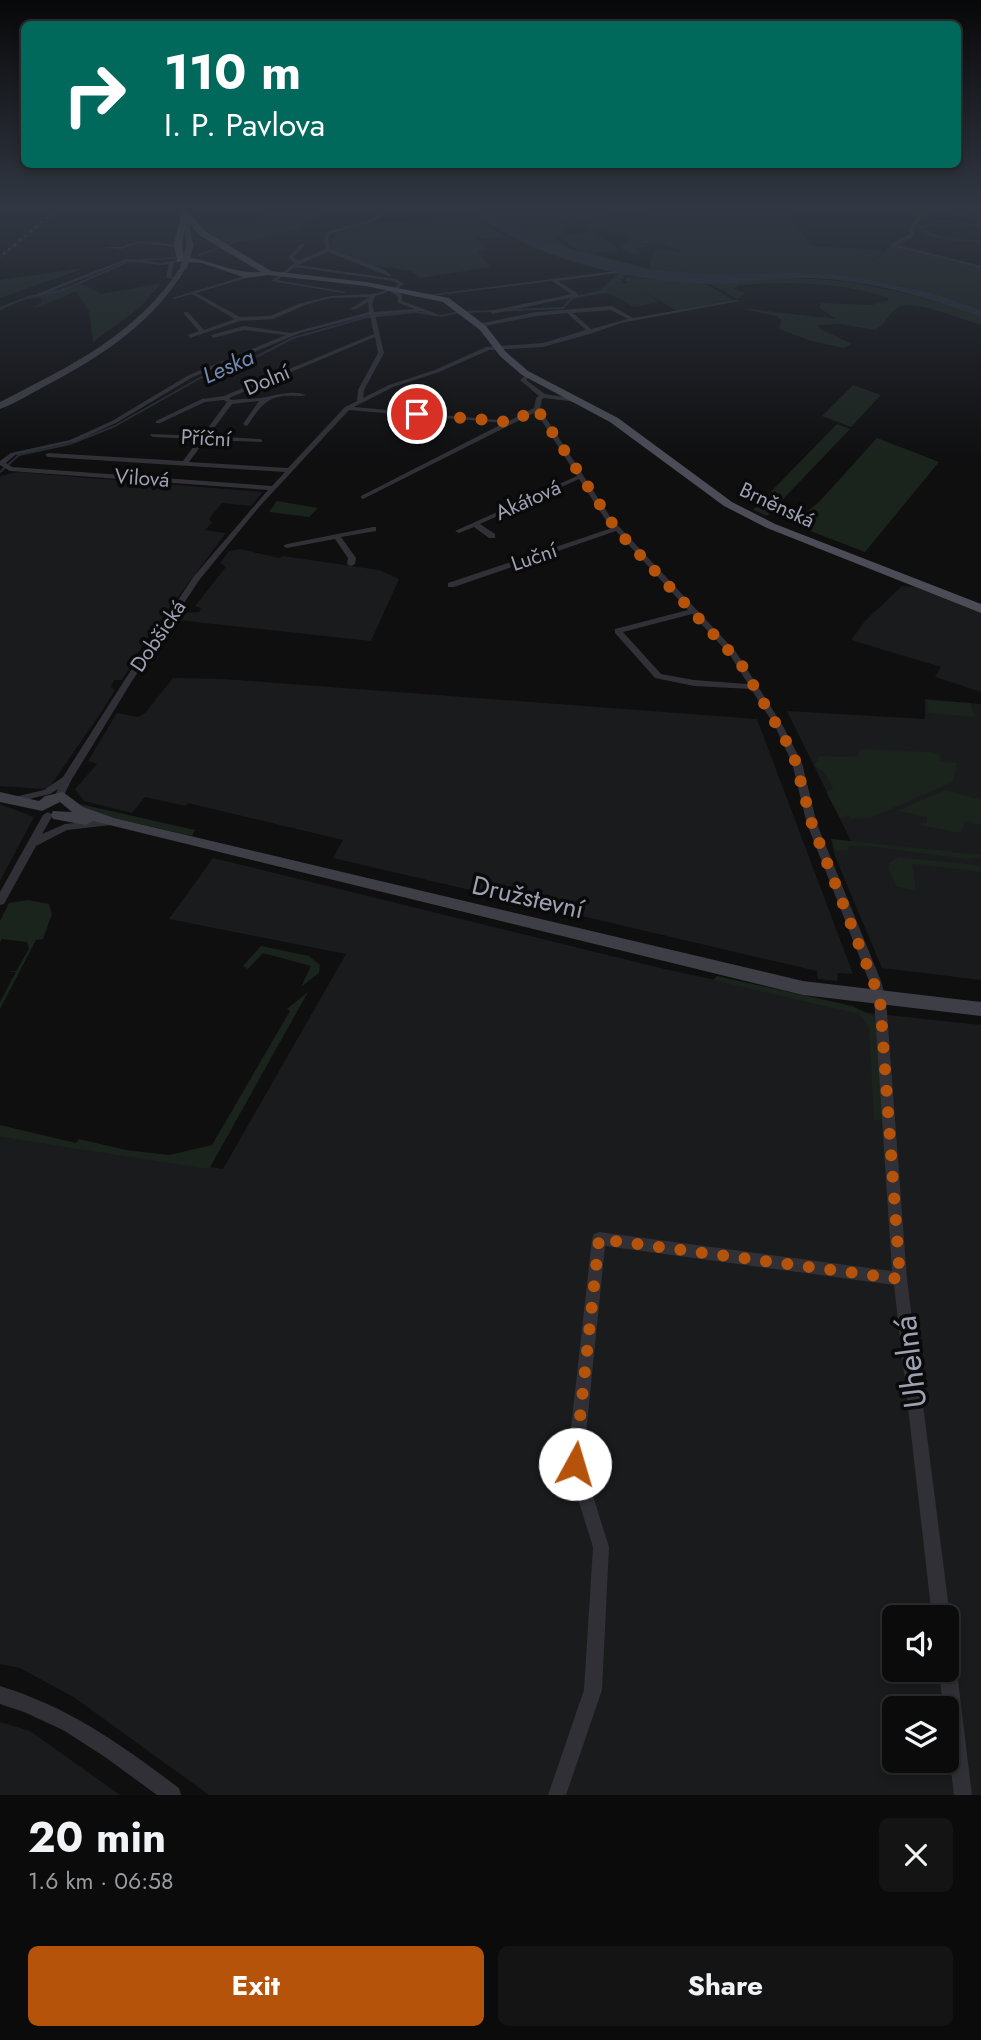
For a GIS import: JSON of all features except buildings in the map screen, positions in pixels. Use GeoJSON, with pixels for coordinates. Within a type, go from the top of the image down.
{"type":"FeatureCollection","features":[{"type":"Feature","properties":{"kind":"main road"},"geometry":{"type":"LineString","coordinates":[[0,406],[58,375],[123,332],[157,304],[167,292]]}},
{"type":"Feature","properties":{"kind":"main road","name":"Brněnská"},"geometry":{"type":"LineString","coordinates":[[415,292],[446,300],[480,325],[497,346],[528,375],[619,423],[704,488],[752,517],[981,609]]}},
{"type":"Feature","properties":{"kind":"main road"},"geometry":{"type":"LineString","coordinates":[[6,799],[49,812],[111,822]]}},
{"type":"Feature","properties":{"kind":"main road"},"geometry":{"type":"LineString","coordinates":[[49,812],[64,800]]}},
{"type":"Feature","properties":{"kind":"main road","name":"Družstevní"},"geometry":{"type":"LineString","coordinates":[[64,800],[78,810],[111,822],[722,969],[825,992],[981,1009]]}},
{"type":"Feature","properties":{"kind":"street"},"geometry":{"type":"LineString","coordinates":[[39,294],[45,292]]}},
{"type":"Feature","properties":{"kind":"street"},"geometry":{"type":"LineString","coordinates":[[174,298],[197,292]]}},
{"type":"Feature","properties":{"kind":"street"},"geometry":{"type":"LineString","coordinates":[[338,292],[373,296]]}},
{"type":"Feature","properties":{"kind":"street"},"geometry":{"type":"LineString","coordinates":[[353,309],[382,292]]}},
{"type":"Feature","properties":{"kind":"street"},"geometry":{"type":"LineString","coordinates":[[397,292],[400,302],[434,314]]}},
{"type":"Feature","properties":{"kind":"street"},"geometry":{"type":"LineString","coordinates":[[430,295],[455,292]]}},
{"type":"Feature","properties":{"kind":"street"},"geometry":{"type":"LineString","coordinates":[[516,318],[576,295],[571,292]]}},
{"type":"Feature","properties":{"kind":"street"},"geometry":{"type":"LineString","coordinates":[[193,293],[239,319],[261,321],[303,304],[352,294]]}},
{"type":"Feature","properties":{"kind":"street"},"geometry":{"type":"LineString","coordinates":[[360,401],[361,390],[382,353],[370,304],[373,296]]}},
{"type":"Feature","properties":{"kind":"street"},"geometry":{"type":"LineString","coordinates":[[497,346],[542,345],[633,320],[737,301]]}},
{"type":"Feature","properties":{"kind":"street"},"geometry":{"type":"LineString","coordinates":[[492,312],[543,307]]}},
{"type":"Feature","properties":{"kind":"street"},"geometry":{"type":"LineString","coordinates":[[480,325],[516,318],[612,308],[633,320]]}},
{"type":"Feature","properties":{"kind":"street"},"geometry":{"type":"LineString","coordinates":[[213,335],[244,328],[271,334],[292,334],[373,315],[419,310]]}},
{"type":"Feature","properties":{"kind":"street"},"geometry":{"type":"LineString","coordinates":[[569,312],[575,321],[591,332]]}},
{"type":"Feature","properties":{"kind":"street"},"geometry":{"type":"LineString","coordinates":[[186,313],[203,332]]}},
{"type":"Feature","properties":{"kind":"street"},"geometry":{"type":"LineString","coordinates":[[190,336],[239,319]]}},
{"type":"Feature","properties":{"kind":"street"},"geometry":{"type":"LineString","coordinates":[[287,340],[302,327],[331,319]]}},
{"type":"Feature","properties":{"kind":"street"},"geometry":{"type":"LineString","coordinates":[[259,357],[287,340],[321,332]]}},
{"type":"Feature","properties":{"kind":"street","name":"Dolní"},"geometry":{"type":"LineString","coordinates":[[158,422],[204,400],[227,400],[376,335]]}},
{"type":"Feature","properties":{"kind":"street","name":"Vilová"},"geometry":{"type":"LineString","coordinates":[[274,488],[7,467],[13,454],[66,442],[114,422],[191,376],[287,340]]}},
{"type":"Feature","properties":{"kind":"street","name":"Dobšická"},"geometry":{"type":"LineString","coordinates":[[64,800],[67,779],[197,578],[347,408],[497,346]]}},
{"type":"Feature","properties":{"kind":"street","name":"Brněnská"},"geometry":{"type":"LineString","coordinates":[[528,375],[524,381],[542,396],[576,400]]}},
{"type":"Feature","properties":{"kind":"street"},"geometry":{"type":"LineString","coordinates":[[185,463],[227,400],[253,402],[283,394],[303,395]]}},
{"type":"Feature","properties":{"kind":"street"},"geometry":{"type":"LineString","coordinates":[[363,497],[537,409],[542,396]]}},
{"type":"Feature","properties":{"kind":"street"},"geometry":{"type":"LineString","coordinates":[[246,424],[253,402]]}},
{"type":"Feature","properties":{"kind":"street"},"geometry":{"type":"LineString","coordinates":[[347,408],[510,422]]}},
{"type":"Feature","properties":{"kind":"street","name":"Uhelná"},"geometry":{"type":"LineString","coordinates":[[537,409],[616,529],[733,654],[768,708],[793,753],[812,824],[880,999],[900,1279],[940,1605]]}},
{"type":"Feature","properties":{"kind":"street","name":"Příční"},"geometry":{"type":"LineString","coordinates":[[153,435],[260,441]]}},
{"type":"Feature","properties":{"kind":"street","name":"Vilová"},"geometry":{"type":"LineString","coordinates":[[48,455],[290,470]]}},
{"type":"Feature","properties":{"kind":"street","name":"Akátová"},"geometry":{"type":"LineString","coordinates":[[459,531],[581,476]]}},
{"type":"Feature","properties":{"kind":"street","name":"Akátová"},"geometry":{"type":"LineString","coordinates":[[475,524],[492,536]]}},
{"type":"Feature","properties":{"kind":"street"},"geometry":{"type":"LineString","coordinates":[[287,546],[373,529]]}},
{"type":"Feature","properties":{"kind":"street","name":"Luční"},"geometry":{"type":"LineString","coordinates":[[451,584],[616,529]]}},
{"type":"Feature","properties":{"kind":"street"},"geometry":{"type":"LineString","coordinates":[[279,554],[296,537]]}},
{"type":"Feature","properties":{"kind":"street"},"geometry":{"type":"LineString","coordinates":[[337,537],[352,558],[351,564]]}},
{"type":"Feature","properties":{"kind":"street"},"geometry":{"type":"LineString","coordinates":[[691,612],[618,631],[653,674],[694,683],[755,687]]}},
{"type":"Feature","properties":{"kind":"street"},"geometry":{"type":"LineString","coordinates":[[6,799],[47,792],[67,779]]}},
{"type":"Feature","properties":{"kind":"street"},"geometry":{"type":"LineString","coordinates":[[0,901],[3,888],[49,812]]}},
{"type":"Feature","properties":{"kind":"street"},"geometry":{"type":"LineString","coordinates":[[31,844],[65,827],[111,822]]}},
{"type":"Feature","properties":{"kind":"street"},"geometry":{"type":"LineString","coordinates":[[557,1795],[593,1690],[601,1547],[575,1464],[599,1239],[900,1279]]}},
{"type":"Feature","properties":{"kind":"street"},"geometry":{"type":"LineString","coordinates":[[949,1682],[963,1795]]}},
{"type":"Feature","properties":{"kind":"street"},"geometry":{"type":"LineString","coordinates":[[0,1695],[50,1712],[98,1739],[172,1795]]}},
{"type":"Feature","properties":{"kind":"shaded area"},"geometry":{"type":"Polygon","coordinates":[[[0,292],[18,292],[0,298],[0,292]]]}},
{"type":"Feature","properties":{"kind":"shaded area"},"geometry":{"type":"Polygon","coordinates":[[[49,292],[74,292],[34,307],[42,302],[41,298],[22,300],[49,292]]]}},
{"type":"Feature","properties":{"kind":"shaded area"},"geometry":{"type":"Polygon","coordinates":[[[76,292],[101,294],[154,292],[138,309],[93,342],[89,311],[76,292]]]}},
{"type":"Feature","properties":{"kind":"shaded area"},"geometry":{"type":"Polygon","coordinates":[[[593,292],[643,292],[659,302],[634,307],[608,293],[563,299],[593,292]]]}},
{"type":"Feature","properties":{"kind":"shaded area"},"geometry":{"type":"Polygon","coordinates":[[[644,292],[719,292],[734,301],[677,311],[644,292]]]}},
{"type":"Feature","properties":{"kind":"shaded area"},"geometry":{"type":"Polygon","coordinates":[[[724,292],[746,293],[737,299],[724,292]]]}},
{"type":"Feature","properties":{"kind":"shaded area"},"geometry":{"type":"Polygon","coordinates":[[[869,292],[896,292],[933,301],[981,317],[981,325],[927,308],[906,305],[896,309],[875,330],[840,324],[818,325],[820,329],[852,344],[844,348],[811,341],[779,329],[781,320],[776,316],[739,308],[836,319],[819,307],[821,303],[872,305],[889,300],[869,292]]]}},
{"type":"Feature","properties":{"kind":"shaded area"},"geometry":{"type":"Polygon","coordinates":[[[901,292],[932,293],[981,310],[981,317],[901,292]]]}},
{"type":"Feature","properties":{"kind":"shaded area"},"geometry":{"type":"Polygon","coordinates":[[[926,292],[981,292],[981,310],[926,292]]]}},
{"type":"Feature","properties":{"kind":"shaded area"},"geometry":{"type":"Polygon","coordinates":[[[853,385],[881,395],[851,427],[822,416],[853,385]]]}},
{"type":"Feature","properties":{"kind":"shaded area"},"geometry":{"type":"Polygon","coordinates":[[[837,424],[850,429],[767,516],[753,510],[837,424]]]}},
{"type":"Feature","properties":{"kind":"shaded area"},"geometry":{"type":"Polygon","coordinates":[[[877,438],[939,462],[865,552],[792,524],[819,502],[877,438]]]}},
{"type":"Feature","properties":{"kind":"shaded area"},"geometry":{"type":"Polygon","coordinates":[[[18,472],[263,492],[251,506],[222,503],[209,519],[212,523],[205,530],[226,533],[147,638],[122,680],[114,680],[111,687],[115,690],[102,711],[49,788],[43,789],[0,786],[0,476],[18,472]]]}},
{"type":"Feature","properties":{"kind":"shaded area"},"geometry":{"type":"Polygon","coordinates":[[[277,501],[318,508],[309,517],[269,512],[277,501]]]}},
{"type":"Feature","properties":{"kind":"shaded area"},"geometry":{"type":"Polygon","coordinates":[[[240,549],[279,558],[283,556],[379,570],[399,579],[371,641],[177,620],[182,613],[199,612],[201,608],[195,606],[226,567],[220,563],[229,551],[240,549]]]}},
{"type":"Feature","properties":{"kind":"shaded area"},"geometry":{"type":"Polygon","coordinates":[[[902,586],[915,587],[981,613],[981,692],[935,677],[941,667],[851,640],[865,621],[902,586]]]}},
{"type":"Feature","properties":{"kind":"shaded area"},"geometry":{"type":"Polygon","coordinates":[[[173,678],[224,679],[757,719],[853,974],[838,973],[837,981],[818,979],[817,971],[333,858],[343,840],[188,803],[186,806],[145,797],[132,813],[84,801],[75,789],[97,764],[88,761],[117,713],[138,717],[145,713],[173,678]]]}},
{"type":"Feature","properties":{"kind":"shaded area"},"geometry":{"type":"Polygon","coordinates":[[[925,699],[981,704],[981,980],[882,968],[834,854],[831,839],[851,841],[787,711],[925,719],[925,699]]]}},
{"type":"Feature","properties":{"kind":"shaded area"},"geometry":{"type":"Polygon","coordinates":[[[926,700],[970,703],[975,717],[929,713],[926,700]]]}},
{"type":"Feature","properties":{"kind":"shaded area"},"geometry":{"type":"Polygon","coordinates":[[[860,749],[931,752],[940,756],[941,761],[957,763],[953,782],[870,818],[851,819],[848,815],[840,818],[826,792],[833,789],[825,773],[814,766],[820,756],[857,757],[860,749]]]}},
{"type":"Feature","properties":{"kind":"shaded area"},"geometry":{"type":"Polygon","coordinates":[[[945,790],[981,800],[981,825],[965,821],[961,833],[914,824],[927,823],[927,817],[897,811],[945,790]]]}},
{"type":"Feature","properties":{"kind":"shaded area"},"geometry":{"type":"Polygon","coordinates":[[[0,804],[34,817],[0,881],[0,804]]]}},
{"type":"Feature","properties":{"kind":"shaded area"},"geometry":{"type":"Polygon","coordinates":[[[80,804],[195,830],[192,836],[88,812],[80,804]]]}},
{"type":"Feature","properties":{"kind":"shaded area"},"geometry":{"type":"Polygon","coordinates":[[[831,839],[981,857],[967,859],[868,846],[848,846],[849,850],[836,851],[831,839]]]}},
{"type":"Feature","properties":{"kind":"shaded area"},"geometry":{"type":"Polygon","coordinates":[[[899,857],[977,865],[981,867],[981,872],[912,864],[916,891],[896,886],[888,868],[890,862],[899,857]]]}},
{"type":"Feature","properties":{"kind":"shaded area"},"geometry":{"type":"Polygon","coordinates":[[[213,858],[656,967],[860,1012],[981,1025],[981,1795],[209,1795],[75,1698],[20,1668],[0,1664],[0,1137],[223,1169],[346,954],[169,919],[213,858]]]}},
{"type":"Feature","properties":{"kind":"shaded area"},"geometry":{"type":"Polygon","coordinates":[[[28,900],[49,904],[52,914],[43,939],[36,940],[0,1009],[0,1002],[16,972],[7,971],[16,971],[29,949],[27,942],[2,939],[0,942],[0,921],[9,903],[28,900]]]}},
{"type":"Feature","properties":{"kind":"shaded area"},"geometry":{"type":"Polygon","coordinates":[[[261,946],[309,956],[320,965],[319,973],[301,987],[311,966],[263,953],[248,969],[243,966],[261,946]]]}},
{"type":"Feature","properties":{"kind":"shaded area"},"geometry":{"type":"Polygon","coordinates":[[[717,976],[852,1006],[873,1016],[876,1022],[882,1119],[874,1121],[869,1027],[859,1014],[713,980],[717,976]]]}},
{"type":"Feature","properties":{"kind":"shaded area"},"geometry":{"type":"Polygon","coordinates":[[[308,992],[209,1169],[0,1137],[0,1125],[76,1143],[79,1139],[126,1150],[169,1155],[212,1145],[290,1011],[287,1009],[308,992]]]}},
{"type":"Feature","properties":{"kind":"shaded area"},"geometry":{"type":"Polygon","coordinates":[[[0,1722],[30,1731],[120,1795],[0,1795],[0,1722]]]}},
{"type":"Feature","properties":{"kind":"waterway"},"geometry":{"type":"LineString","coordinates":[[0,308],[29,297],[57,292]]}},
{"type":"Feature","properties":{"kind":"waterway","name":"Leska"},"geometry":{"type":"LineString","coordinates":[[466,312],[563,308],[572,298],[602,292]]}},
{"type":"Feature","properties":{"kind":"waterway","name":"Leska"},"geometry":{"type":"LineString","coordinates":[[0,472],[19,455],[70,444],[115,426],[200,378],[260,355],[293,338],[367,317],[416,312],[442,316],[459,312]]}},
{"type":"Feature","properties":{"kind":"route"},"geometry":{"type":"LineString","coordinates":[[417,414],[510,422],[537,409],[616,529],[683,604],[733,654],[788,741],[797,763],[812,824],[880,999],[900,1279],[599,1239],[575,1464]]}}]}
